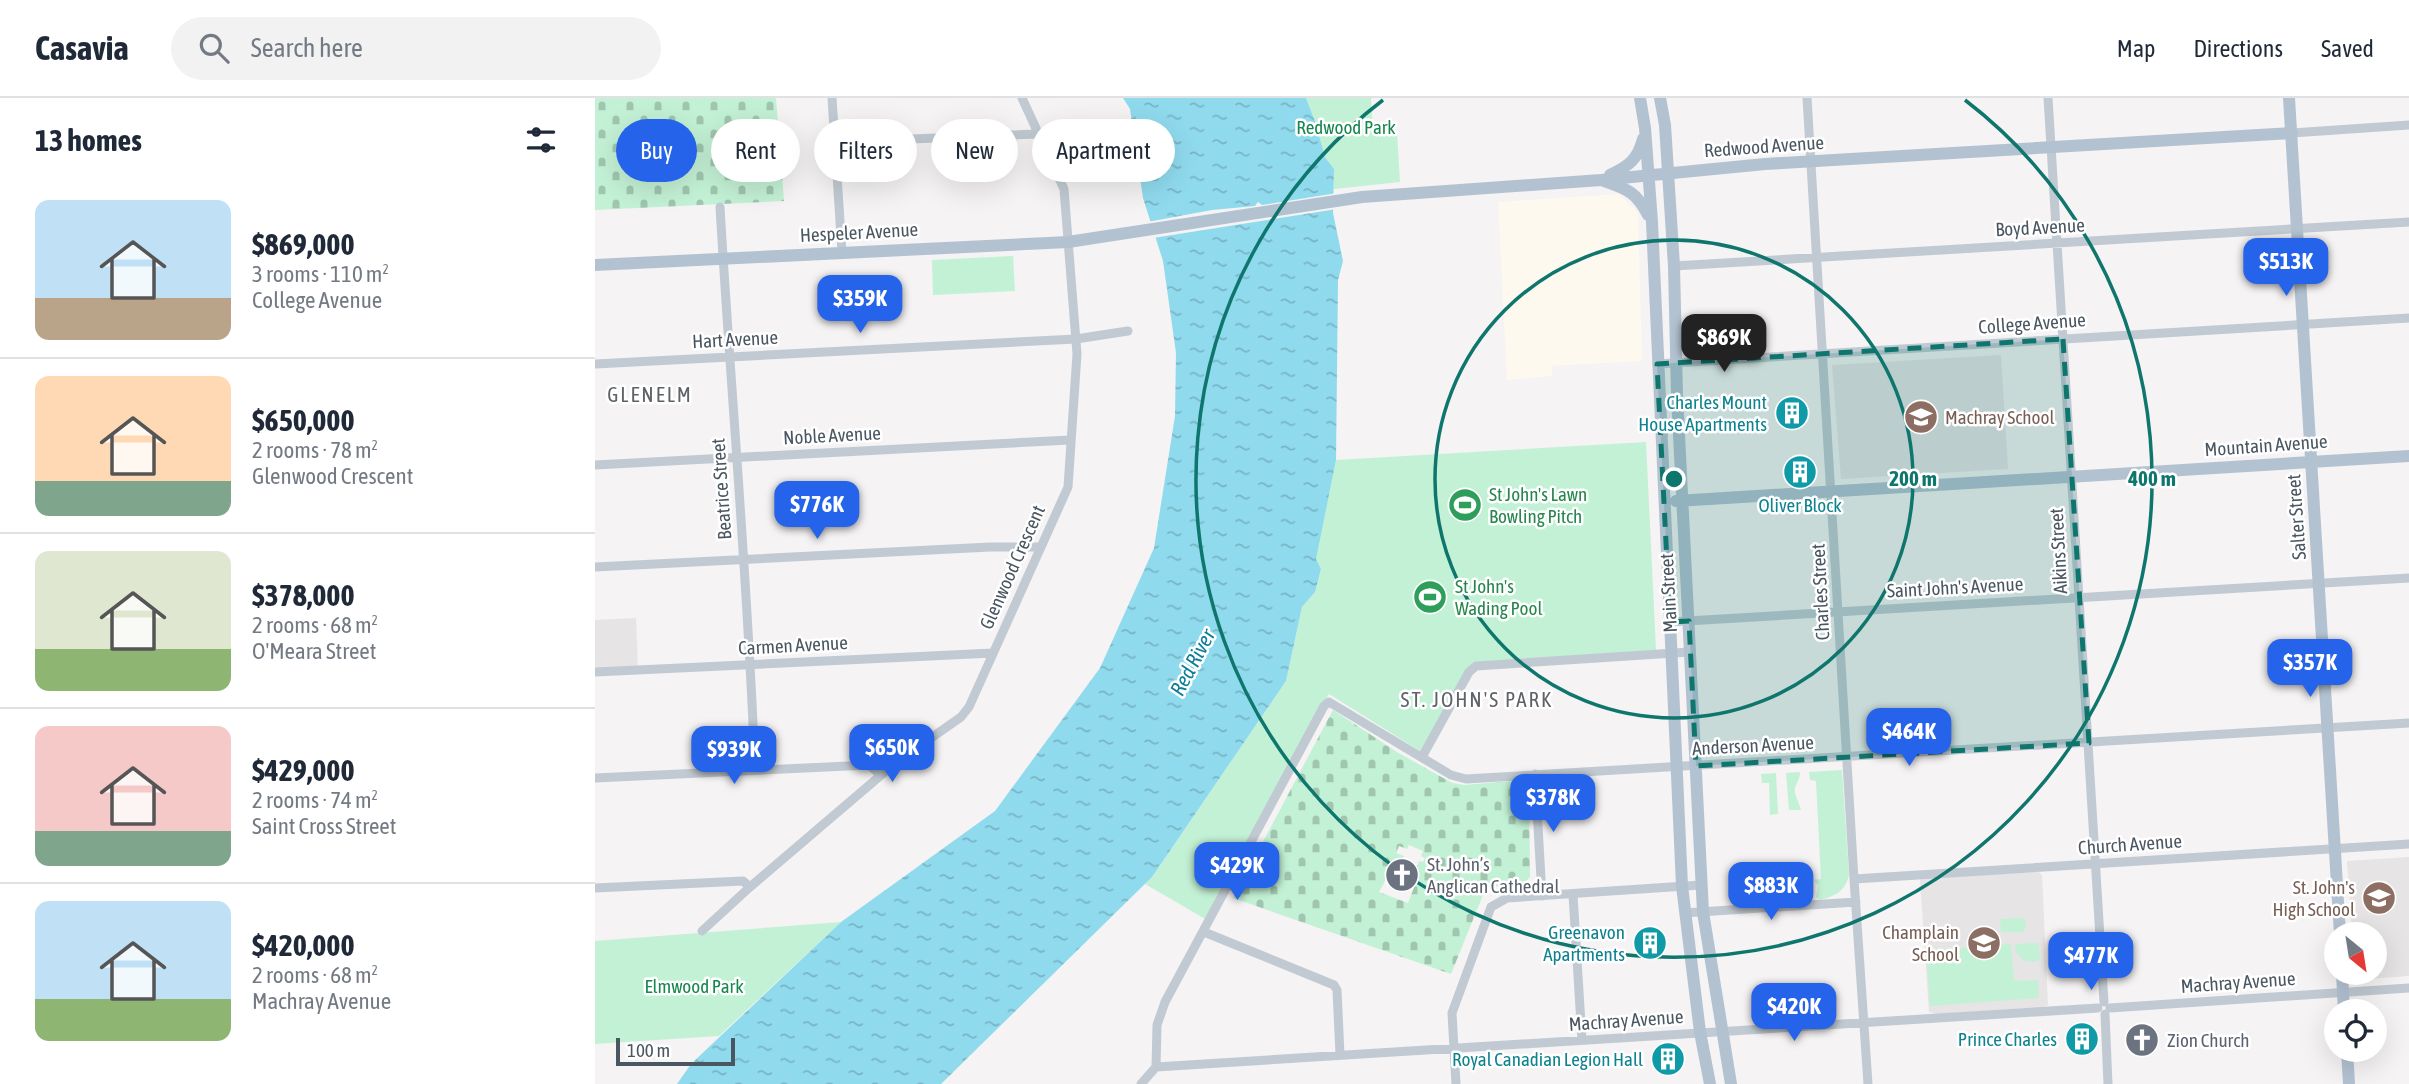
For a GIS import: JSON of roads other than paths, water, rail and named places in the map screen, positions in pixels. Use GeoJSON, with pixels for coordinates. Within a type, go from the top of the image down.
{"type":"FeatureCollection","features":[{"type":"Feature","properties":{"kind":"main road","name":"Main Street"},"geometry":{"type":"LineString","coordinates":[[1640,98],[1652,222],[1682,886],[1700,1032],[1710,1084]]}},
{"type":"Feature","properties":{"kind":"main road","name":"Main Street"},"geometry":{"type":"LineString","coordinates":[[1660,98],[1674,266],[1676,362],[1701,885],[1731,1084]]}},
{"type":"Feature","properties":{"kind":"main road","name":"Salter Street"},"geometry":{"type":"LineString","coordinates":[[2289,98],[2339,922]]}},
{"type":"Feature","properties":{"kind":"main road"},"geometry":{"type":"LineString","coordinates":[[1601,180],[1635,160],[1645,128]]}},
{"type":"Feature","properties":{"kind":"main road","name":"Redwood Avenue"},"geometry":{"type":"LineString","coordinates":[[1124,234],[1362,197],[1601,180],[1811,161],[2292,133]]}},
{"type":"Feature","properties":{"kind":"main road"},"geometry":{"type":"LineString","coordinates":[[1601,180],[1635,195],[1652,222]]}},
{"type":"Feature","properties":{"kind":"main road","name":"Hespeler Avenue"},"geometry":{"type":"LineString","coordinates":[[595,265],[1067,242],[1124,234]]}},
{"type":"Feature","properties":{"kind":"main road","name":"Mountain Avenue"},"geometry":{"type":"LineString","coordinates":[[1664,501],[2409,456]]}},
{"type":"Feature","properties":{"kind":"main road"},"geometry":{"type":"LineString","coordinates":[[2343,985],[2343,999]]}},
{"type":"Feature","properties":{"kind":"main road"},"geometry":{"type":"LineString","coordinates":[[2348,1062],[2349,1084]]}},
{"type":"Feature","properties":{"kind":"street"},"geometry":{"type":"LineString","coordinates":[[832,98],[833,119]]}},
{"type":"Feature","properties":{"kind":"street","name":"Glenwood Crescent"},"geometry":{"type":"LineString","coordinates":[[1022,98],[1032,120]]}},
{"type":"Feature","properties":{"kind":"street","name":"Charles Street"},"geometry":{"type":"LineString","coordinates":[[1807,98],[1868,1084]]}},
{"type":"Feature","properties":{"kind":"street","name":"Aikins Street"},"geometry":{"type":"LineString","coordinates":[[2048,98],[2109,1084]]}},
{"type":"Feature","properties":{"kind":"street","name":"Redwood Avenue"},"geometry":{"type":"LineString","coordinates":[[2292,133],[2409,125]]}},
{"type":"Feature","properties":{"kind":"street"},"geometry":{"type":"LineString","coordinates":[[917,139],[1032,134]]}},
{"type":"Feature","properties":{"kind":"street"},"geometry":{"type":"LineString","coordinates":[[838,182],[842,252]]}},
{"type":"Feature","properties":{"kind":"street","name":"Glenwood Crescent"},"geometry":{"type":"LineString","coordinates":[[702,931],[881,775],[961,717],[969,708],[1068,486],[1077,354],[1064,189],[1061,182]]}},
{"type":"Feature","properties":{"kind":"street","name":"Beatrice Street"},"geometry":{"type":"LineString","coordinates":[[719,207],[752,664],[755,770]]}},
{"type":"Feature","properties":{"kind":"street","name":"Boyd Avenue"},"geometry":{"type":"LineString","coordinates":[[1674,266],[2409,222]]}},
{"type":"Feature","properties":{"kind":"street","name":"College Avenue"},"geometry":{"type":"LineString","coordinates":[[1657,364],[2409,318]]}},
{"type":"Feature","properties":{"kind":"street","name":"Hart Avenue"},"geometry":{"type":"LineString","coordinates":[[595,363],[1076,339],[1129,331]]}},
{"type":"Feature","properties":{"kind":"street","name":"Noble Avenue"},"geometry":{"type":"LineString","coordinates":[[595,465],[1070,440]]}},
{"type":"Feature","properties":{"kind":"street"},"geometry":{"type":"LineString","coordinates":[[595,568],[989,547],[1041,547]]}},
{"type":"Feature","properties":{"kind":"street","name":"Saint John's Avenue"},"geometry":{"type":"LineString","coordinates":[[1670,622],[2409,578]]}},
{"type":"Feature","properties":{"kind":"street"},"geometry":{"type":"LineString","coordinates":[[1422,757],[1469,673],[1476,666],[1690,652]]}},
{"type":"Feature","properties":{"kind":"street","name":"Carmen Avenue"},"geometry":{"type":"LineString","coordinates":[[595,672],[993,653]]}},
{"type":"Feature","properties":{"kind":"street","name":"Anderson Avenue"},"geometry":{"type":"LineString","coordinates":[[1205,932],[1324,706],[1329,702],[1451,775],[1466,779],[2409,723]]}},
{"type":"Feature","properties":{"kind":"street"},"geometry":{"type":"LineString","coordinates":[[595,778],[869,765],[881,775]]}},
{"type":"Feature","properties":{"kind":"street"},"geometry":{"type":"LineString","coordinates":[[1535,774],[1542,896]]}},
{"type":"Feature","properties":{"kind":"street","name":"Church Avenue"},"geometry":{"type":"LineString","coordinates":[[1854,879],[2409,844]]}},
{"type":"Feature","properties":{"kind":"street"},"geometry":{"type":"LineString","coordinates":[[595,888],[743,881],[750,887]]}},
{"type":"Feature","properties":{"kind":"street"},"geometry":{"type":"LineString","coordinates":[[1455,1084],[1452,1013],[1492,907],[1507,898],[1701,885]]}},
{"type":"Feature","properties":{"kind":"street"},"geometry":{"type":"LineString","coordinates":[[1573,895],[1582,1040]]}},
{"type":"Feature","properties":{"kind":"street"},"geometry":{"type":"LineString","coordinates":[[1684,913],[1856,902]]}},
{"type":"Feature","properties":{"kind":"street"},"geometry":{"type":"LineString","coordinates":[[1141,1084],[1156,1067],[1157,1025],[1161,1014],[1205,932],[1334,985],[1337,990],[1340,1055]]}},
{"type":"Feature","properties":{"kind":"street","name":"Machray Avenue"},"geometry":{"type":"LineString","coordinates":[[1156,1067],[2409,988]]}},
{"type":"Feature","properties":{"kind":"water","name":"Red River"},"geometry":{"type":"Polygon","coordinates":[[[1123,98],[1306,98],[1325,157],[1334,169],[1333,213],[1343,261],[1338,280],[1336,460],[1316,559],[1321,569],[1315,592],[1302,607],[1286,681],[1152,877],[941,1084],[677,1084],[691,1064],[841,922],[995,811],[1100,668],[1154,548],[1175,416],[1176,353],[1163,261],[1143,198],[1141,182],[1175,182],[1175,119],[1131,119],[1130,109],[1123,98]]]}},
{"type":"Feature","properties":{"kind":"water","name":"St John's Wading Pool"},"geometry":{"type":"Polygon","coordinates":[[[1430,585],[1439,590],[1434,612],[1418,605],[1430,585]]]}},
{"type":"Feature","properties":{"kind":"place","name":"Charles Mount House Apartments"},"geometry":{"type":"Point","coordinates":[1792,413]}},
{"type":"Feature","properties":{"kind":"place","name":"Machray School"},"geometry":{"type":"Point","coordinates":[1921,417]}},
{"type":"Feature","properties":{"kind":"place","name":"Oliver Block"},"geometry":{"type":"Point","coordinates":[1800,472]}},
{"type":"Feature","properties":{"kind":"place","name":"St John's Lawn Bowling Pitch"},"geometry":{"type":"Point","coordinates":[1465,505]}},
{"type":"Feature","properties":{"kind":"place","name":"St John's Wading Pool"},"geometry":{"type":"Point","coordinates":[1430,597]}},
{"type":"Feature","properties":{"kind":"place","name":"St. John’s Anglican Cathedral"},"geometry":{"type":"Point","coordinates":[1402,875]}},
{"type":"Feature","properties":{"kind":"place","name":"St. John's High School"},"geometry":{"type":"Point","coordinates":[2379,898]}},
{"type":"Feature","properties":{"kind":"place","name":"Greenavon Apartments"},"geometry":{"type":"Point","coordinates":[1650,943]}},
{"type":"Feature","properties":{"kind":"place","name":"Champlain School"},"geometry":{"type":"Point","coordinates":[1984,943]}},
{"type":"Feature","properties":{"kind":"place","name":"Prince Charles"},"geometry":{"type":"Point","coordinates":[2082,1039]}},
{"type":"Feature","properties":{"kind":"place","name":"Zion Church"},"geometry":{"type":"Point","coordinates":[2142,1040]}},
{"type":"Feature","properties":{"kind":"place","name":"Royal Canadian Legion Hall"},"geometry":{"type":"Point","coordinates":[1668,1059]}},
{"type":"Feature","properties":{"kind":"district","name":"GLENELM"},"geometry":{"type":"Point","coordinates":[650,394]}},
{"type":"Feature","properties":{"kind":"district","name":"ST. JOHN'S PARK"},"geometry":{"type":"Point","coordinates":[1477,699]}},
{"type":"Feature","properties":{"kind":"park label","name":"Redwood Park"},"geometry":{"type":"Point","coordinates":[1346,127]}},
{"type":"Feature","properties":{"kind":"park label","name":"Elmwood Park"},"geometry":{"type":"Point","coordinates":[694,986]}}]}
